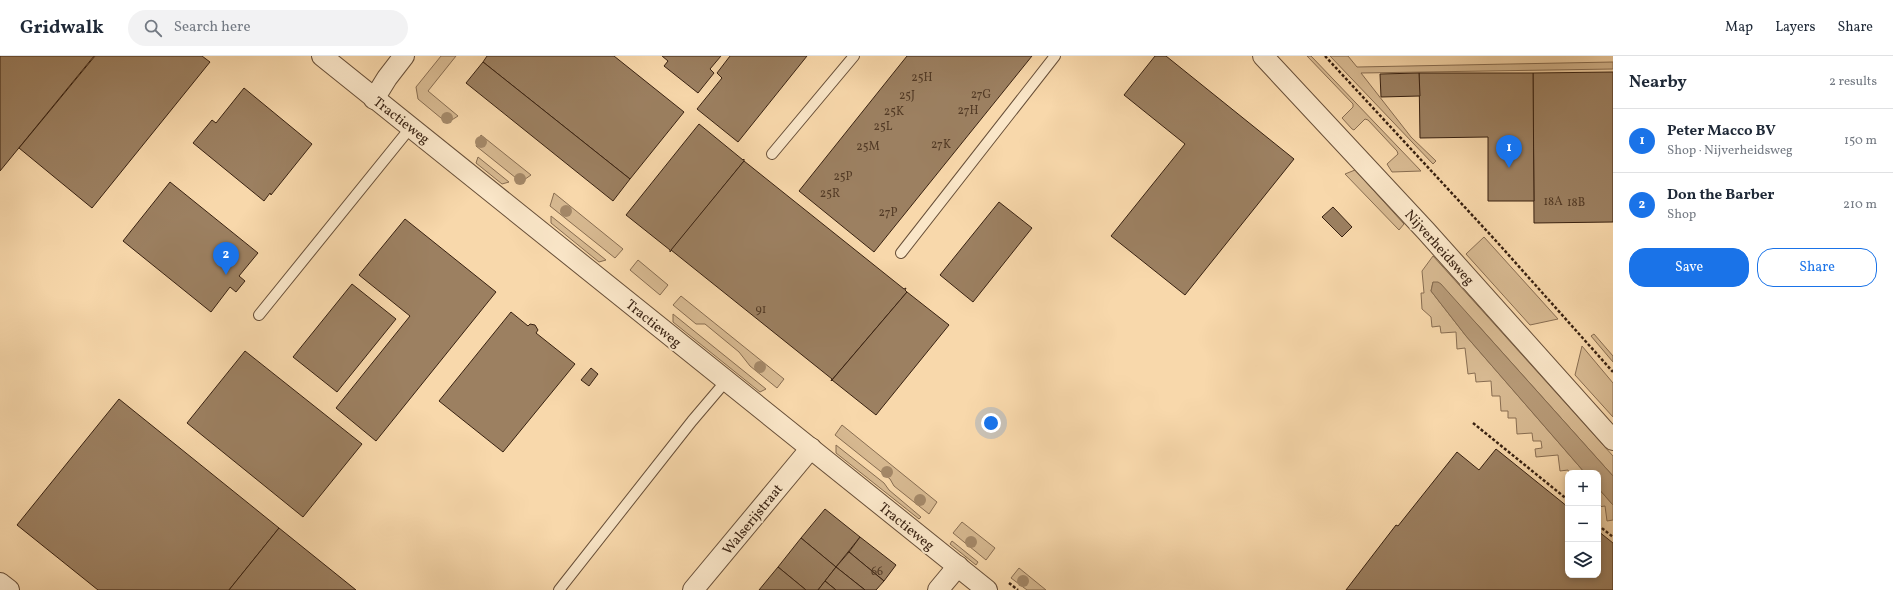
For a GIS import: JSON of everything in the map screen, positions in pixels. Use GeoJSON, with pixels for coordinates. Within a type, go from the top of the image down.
{"type":"FeatureCollection","features":[{"type":"Feature","properties":{"kind":"street","name":"Tractieweg"},"geometry":{"type":"LineString","coordinates":[[322,56],[987,590]]}},
{"type":"Feature","properties":{"kind":"street"},"geometry":{"type":"LineString","coordinates":[[374,99],[387,78],[404,56]]}},
{"type":"Feature","properties":{"kind":"street","name":"Nijverheidsweg"},"geometry":{"type":"LineString","coordinates":[[1263,56],[1426,231],[1613,440]]}},
{"type":"Feature","properties":{"kind":"street","name":"Walserijstraat"},"geometry":{"type":"LineString","coordinates":[[693,590],[811,448]]}},
{"type":"Feature","properties":{"kind":"street"},"geometry":{"type":"LineString","coordinates":[[938,590],[958,566]]}},
{"type":"Feature","properties":{"kind":"street"},"geometry":{"type":"LineString","coordinates":[[0,583],[8,590]]}},
{"type":"Feature","properties":{"kind":"lane"},"geometry":{"type":"LineString","coordinates":[[772,154],[854,56]]}},
{"type":"Feature","properties":{"kind":"lane"},"geometry":{"type":"LineString","coordinates":[[902,253],[1056,56]]}},
{"type":"Feature","properties":{"kind":"lane"},"geometry":{"type":"LineString","coordinates":[[259,315],[411,127]]}},
{"type":"Feature","properties":{"kind":"lane"},"geometry":{"type":"LineString","coordinates":[[559,590],[692,421],[726,381]]}},
{"type":"Feature","properties":{"kind":"path"},"geometry":{"type":"LineString","coordinates":[[1324,56],[1497,242],[1613,372]]}},
{"type":"Feature","properties":{"kind":"path"},"geometry":{"type":"LineString","coordinates":[[1473,423],[1565,498]]}},
{"type":"Feature","properties":{"kind":"path"},"geometry":{"type":"LineString","coordinates":[[1601,527],[1613,537]]}},
{"type":"Feature","properties":{"kind":"shaded area"},"geometry":{"type":"Polygon","coordinates":[[[441,56],[456,56],[428,91],[458,116],[447,123],[418,99],[416,87],[441,56]]]}},
{"type":"Feature","properties":{"kind":"shaded area"},"geometry":{"type":"Polygon","coordinates":[[[1307,56],[1311,56],[1421,171],[1392,172],[1387,164],[1398,154],[1397,151],[1368,120],[1365,119],[1354,130],[1352,129],[1342,118],[1353,107],[1353,104],[1307,56]]]}},
{"type":"Feature","properties":{"kind":"shaded area"},"geometry":{"type":"Polygon","coordinates":[[[1330,56],[1348,56],[1357,67],[1613,62],[1613,69],[1361,73],[1411,137],[1436,161],[1433,164],[1330,56]]]}},
{"type":"Feature","properties":{"kind":"shaded area"},"geometry":{"type":"Polygon","coordinates":[[[481,135],[531,175],[521,182],[476,146],[481,135]]]}},
{"type":"Feature","properties":{"kind":"shaded area"},"geometry":{"type":"Polygon","coordinates":[[[478,157],[509,182],[502,184],[476,163],[478,157]]]}},
{"type":"Feature","properties":{"kind":"shaded area"},"geometry":{"type":"Polygon","coordinates":[[[1355,170],[1404,224],[1399,230],[1345,174],[1355,170]]]}},
{"type":"Feature","properties":{"kind":"shaded area"},"geometry":{"type":"Polygon","coordinates":[[[554,193],[623,249],[615,258],[550,206],[554,193]]]}},
{"type":"Feature","properties":{"kind":"shaded area"},"geometry":{"type":"Polygon","coordinates":[[[551,216],[606,260],[599,262],[551,223],[551,216]]]}},
{"type":"Feature","properties":{"kind":"shaded area"},"geometry":{"type":"Polygon","coordinates":[[[1484,237],[1558,319],[1530,325],[1466,254],[1484,237]]]}},
{"type":"Feature","properties":{"kind":"shaded area"},"geometry":{"type":"Polygon","coordinates":[[[1433,256],[1613,456],[1613,476],[1477,324],[1433,282],[1431,291],[1466,336],[1582,470],[1560,471],[1558,455],[1536,457],[1535,449],[1542,448],[1541,441],[1533,441],[1532,433],[1517,434],[1516,418],[1508,418],[1508,411],[1501,411],[1500,396],[1492,396],[1491,381],[1476,382],[1475,373],[1468,374],[1465,348],[1457,349],[1456,332],[1441,333],[1440,326],[1432,327],[1431,317],[1422,309],[1421,293],[1424,293],[1422,271],[1433,256]]]}},
{"type":"Feature","properties":{"kind":"shaded area"},"geometry":{"type":"Polygon","coordinates":[[[638,260],[668,285],[660,295],[630,270],[638,260]]]}},
{"type":"Feature","properties":{"kind":"shaded area"},"geometry":{"type":"Polygon","coordinates":[[[1433,282],[1438,282],[1441,284],[1613,476],[1613,505],[1601,491],[1601,470],[1582,470],[1466,336],[1431,291],[1433,282]]]}},
{"type":"Feature","properties":{"kind":"shaded area"},"geometry":{"type":"Polygon","coordinates":[[[681,296],[784,379],[777,388],[750,366],[739,352],[705,324],[696,324],[673,305],[681,296]]]}},
{"type":"Feature","properties":{"kind":"shaded area"},"geometry":{"type":"Polygon","coordinates":[[[673,314],[766,389],[760,392],[673,322],[673,314]]]}},
{"type":"Feature","properties":{"kind":"shaded area"},"geometry":{"type":"Polygon","coordinates":[[[1594,334],[1613,356],[1613,362],[1591,336],[1594,334]]]}},
{"type":"Feature","properties":{"kind":"shaded area"},"geometry":{"type":"Polygon","coordinates":[[[1582,346],[1613,383],[1613,417],[1575,375],[1582,346]]]}},
{"type":"Feature","properties":{"kind":"shaded area"},"geometry":{"type":"Polygon","coordinates":[[[842,425],[937,502],[929,514],[894,486],[890,479],[835,435],[842,425]]]}},
{"type":"Feature","properties":{"kind":"shaded area"},"geometry":{"type":"Polygon","coordinates":[[[836,445],[884,483],[889,490],[921,517],[919,519],[836,453],[836,445]]]}},
{"type":"Feature","properties":{"kind":"shaded area"},"geometry":{"type":"Polygon","coordinates":[[[1601,491],[1613,505],[1613,520],[1607,521],[1605,506],[1601,507],[1601,491]]]}},
{"type":"Feature","properties":{"kind":"shaded area"},"geometry":{"type":"Polygon","coordinates":[[[962,522],[995,548],[986,560],[953,533],[962,522]]]}},
{"type":"Feature","properties":{"kind":"shaded area"},"geometry":{"type":"Polygon","coordinates":[[[952,541],[978,562],[976,565],[950,544],[952,541]]]}},
{"type":"Feature","properties":{"kind":"shaded area"},"geometry":{"type":"Polygon","coordinates":[[[1019,568],[1046,590],[1027,590],[1011,578],[1019,568]]]}},
{"type":"Feature","properties":{"kind":"building"},"geometry":{"type":"Polygon","coordinates":[[[0,56],[94,56],[0,171],[0,56]]]}},
{"type":"Feature","properties":{"kind":"building"},"geometry":{"type":"Polygon","coordinates":[[[95,56],[202,56],[210,62],[92,208],[19,148],[95,56]]]}},
{"type":"Feature","properties":{"kind":"building"},"geometry":{"type":"Polygon","coordinates":[[[487,56],[614,56],[684,112],[630,179],[483,62],[487,56]]]}},
{"type":"Feature","properties":{"kind":"building"},"geometry":{"type":"Polygon","coordinates":[[[662,56],[721,56],[710,69],[714,73],[698,93],[664,66],[668,61],[662,56]]]}},
{"type":"Feature","properties":{"kind":"building"},"geometry":{"type":"Polygon","coordinates":[[[730,56],[807,56],[738,142],[697,109],[722,78],[717,73],[730,56]]]}},
{"type":"Feature","properties":{"kind":"building"},"geometry":{"type":"Polygon","coordinates":[[[907,56],[1032,56],[874,252],[799,191],[907,56]]]}},
{"type":"Feature","properties":{"kind":"building"},"geometry":{"type":"Polygon","coordinates":[[[1155,56],[1166,56],[1294,159],[1185,295],[1111,236],[1185,144],[1124,95],[1155,56]]]}},
{"type":"Feature","properties":{"kind":"building"},"geometry":{"type":"Polygon","coordinates":[[[483,62],[630,179],[613,201],[466,83],[483,62]]]}},
{"type":"Feature","properties":{"kind":"building"},"geometry":{"type":"Polygon","coordinates":[[[1613,72],[1613,222],[1534,223],[1533,73],[1613,72]]]}},
{"type":"Feature","properties":{"kind":"building"},"geometry":{"type":"Polygon","coordinates":[[[1419,73],[1533,73],[1534,201],[1488,201],[1488,137],[1420,138],[1419,73]]]}},
{"type":"Feature","properties":{"kind":"building"},"geometry":{"type":"Polygon","coordinates":[[[1419,73],[1420,96],[1381,97],[1380,74],[1419,73]]]}},
{"type":"Feature","properties":{"kind":"building"},"geometry":{"type":"Polygon","coordinates":[[[244,88],[312,144],[271,195],[270,193],[264,201],[193,143],[212,120],[216,123],[244,88]]]}},
{"type":"Feature","properties":{"kind":"building"},"geometry":{"type":"Polygon","coordinates":[[[699,124],[743,160],[744,159],[744,161],[670,252],[670,250],[626,215],[699,124]]]}},
{"type":"Feature","properties":{"kind":"building"},"geometry":{"type":"Polygon","coordinates":[[[744,161],[904,289],[906,288],[905,290],[907,292],[831,381],[832,379],[671,250],[744,161]]]}},
{"type":"Feature","properties":{"kind":"building"},"geometry":{"type":"Polygon","coordinates":[[[170,182],[258,253],[239,276],[245,281],[236,292],[230,287],[211,312],[123,241],[170,182]]]}},
{"type":"Feature","properties":{"kind":"building"},"geometry":{"type":"Polygon","coordinates":[[[999,202],[1032,228],[973,302],[940,275],[999,202]]]}},
{"type":"Feature","properties":{"kind":"building"},"geometry":{"type":"Polygon","coordinates":[[[1333,207],[1352,227],[1342,237],[1322,217],[1333,207]]]}},
{"type":"Feature","properties":{"kind":"building"},"geometry":{"type":"Polygon","coordinates":[[[405,219],[496,292],[376,441],[336,408],[410,316],[359,275],[405,219]]]}},
{"type":"Feature","properties":{"kind":"building"},"geometry":{"type":"Polygon","coordinates":[[[352,284],[396,319],[337,392],[293,357],[352,284]]]}},
{"type":"Feature","properties":{"kind":"building"},"geometry":{"type":"Polygon","coordinates":[[[907,292],[949,325],[876,415],[832,380],[907,292]]]}},
{"type":"Feature","properties":{"kind":"building"},"geometry":{"type":"Polygon","coordinates":[[[511,312],[528,326],[530,324],[535,325],[538,330],[536,333],[575,364],[503,452],[439,401],[511,312]]]}},
{"type":"Feature","properties":{"kind":"building"},"geometry":{"type":"Polygon","coordinates":[[[245,351],[362,444],[303,517],[187,423],[245,351]]]}},
{"type":"Feature","properties":{"kind":"building"},"geometry":{"type":"Polygon","coordinates":[[[591,368],[598,374],[589,386],[581,380],[591,368]]]}},
{"type":"Feature","properties":{"kind":"building"},"geometry":{"type":"Polygon","coordinates":[[[119,399],[279,528],[229,590],[98,590],[17,525],[119,399]]]}},
{"type":"Feature","properties":{"kind":"building"},"geometry":{"type":"Polygon","coordinates":[[[1496,449],[1565,505],[1565,578],[1601,578],[1601,533],[1613,543],[1613,590],[1346,590],[1396,525],[1398,526],[1457,452],[1479,470],[1496,449]]]}},
{"type":"Feature","properties":{"kind":"building"},"geometry":{"type":"Polygon","coordinates":[[[825,509],[860,537],[836,567],[801,538],[825,509]]]}},
{"type":"Feature","properties":{"kind":"building"},"geometry":{"type":"Polygon","coordinates":[[[279,528],[356,590],[229,590],[279,528]]]}},
{"type":"Feature","properties":{"kind":"building"},"geometry":{"type":"Polygon","coordinates":[[[860,537],[896,565],[884,581],[849,552],[860,537]]]}},
{"type":"Feature","properties":{"kind":"building"},"geometry":{"type":"Polygon","coordinates":[[[801,538],[836,567],[818,590],[806,590],[778,567],[801,538]]]}},
{"type":"Feature","properties":{"kind":"building"},"geometry":{"type":"Polygon","coordinates":[[[849,552],[884,581],[876,590],[865,590],[836,567],[849,552]]]}},
{"type":"Feature","properties":{"kind":"building"},"geometry":{"type":"Polygon","coordinates":[[[778,567],[806,590],[759,590],[778,567]]]}},
{"type":"Feature","properties":{"kind":"building"},"geometry":{"type":"Polygon","coordinates":[[[836,567],[865,590],[836,590],[825,581],[836,567]]]}},
{"type":"Feature","properties":{"kind":"building"},"geometry":{"type":"Polygon","coordinates":[[[825,581],[836,590],[818,590],[825,581]]]}},
{"type":"Feature","properties":{"kind":"place","name":"Peter Macco BV"},"geometry":{"type":"Point","coordinates":[1509,168]}},
{"type":"Feature","properties":{"kind":"place","name":"Don the Barber"},"geometry":{"type":"Point","coordinates":[226,275]}}]}
